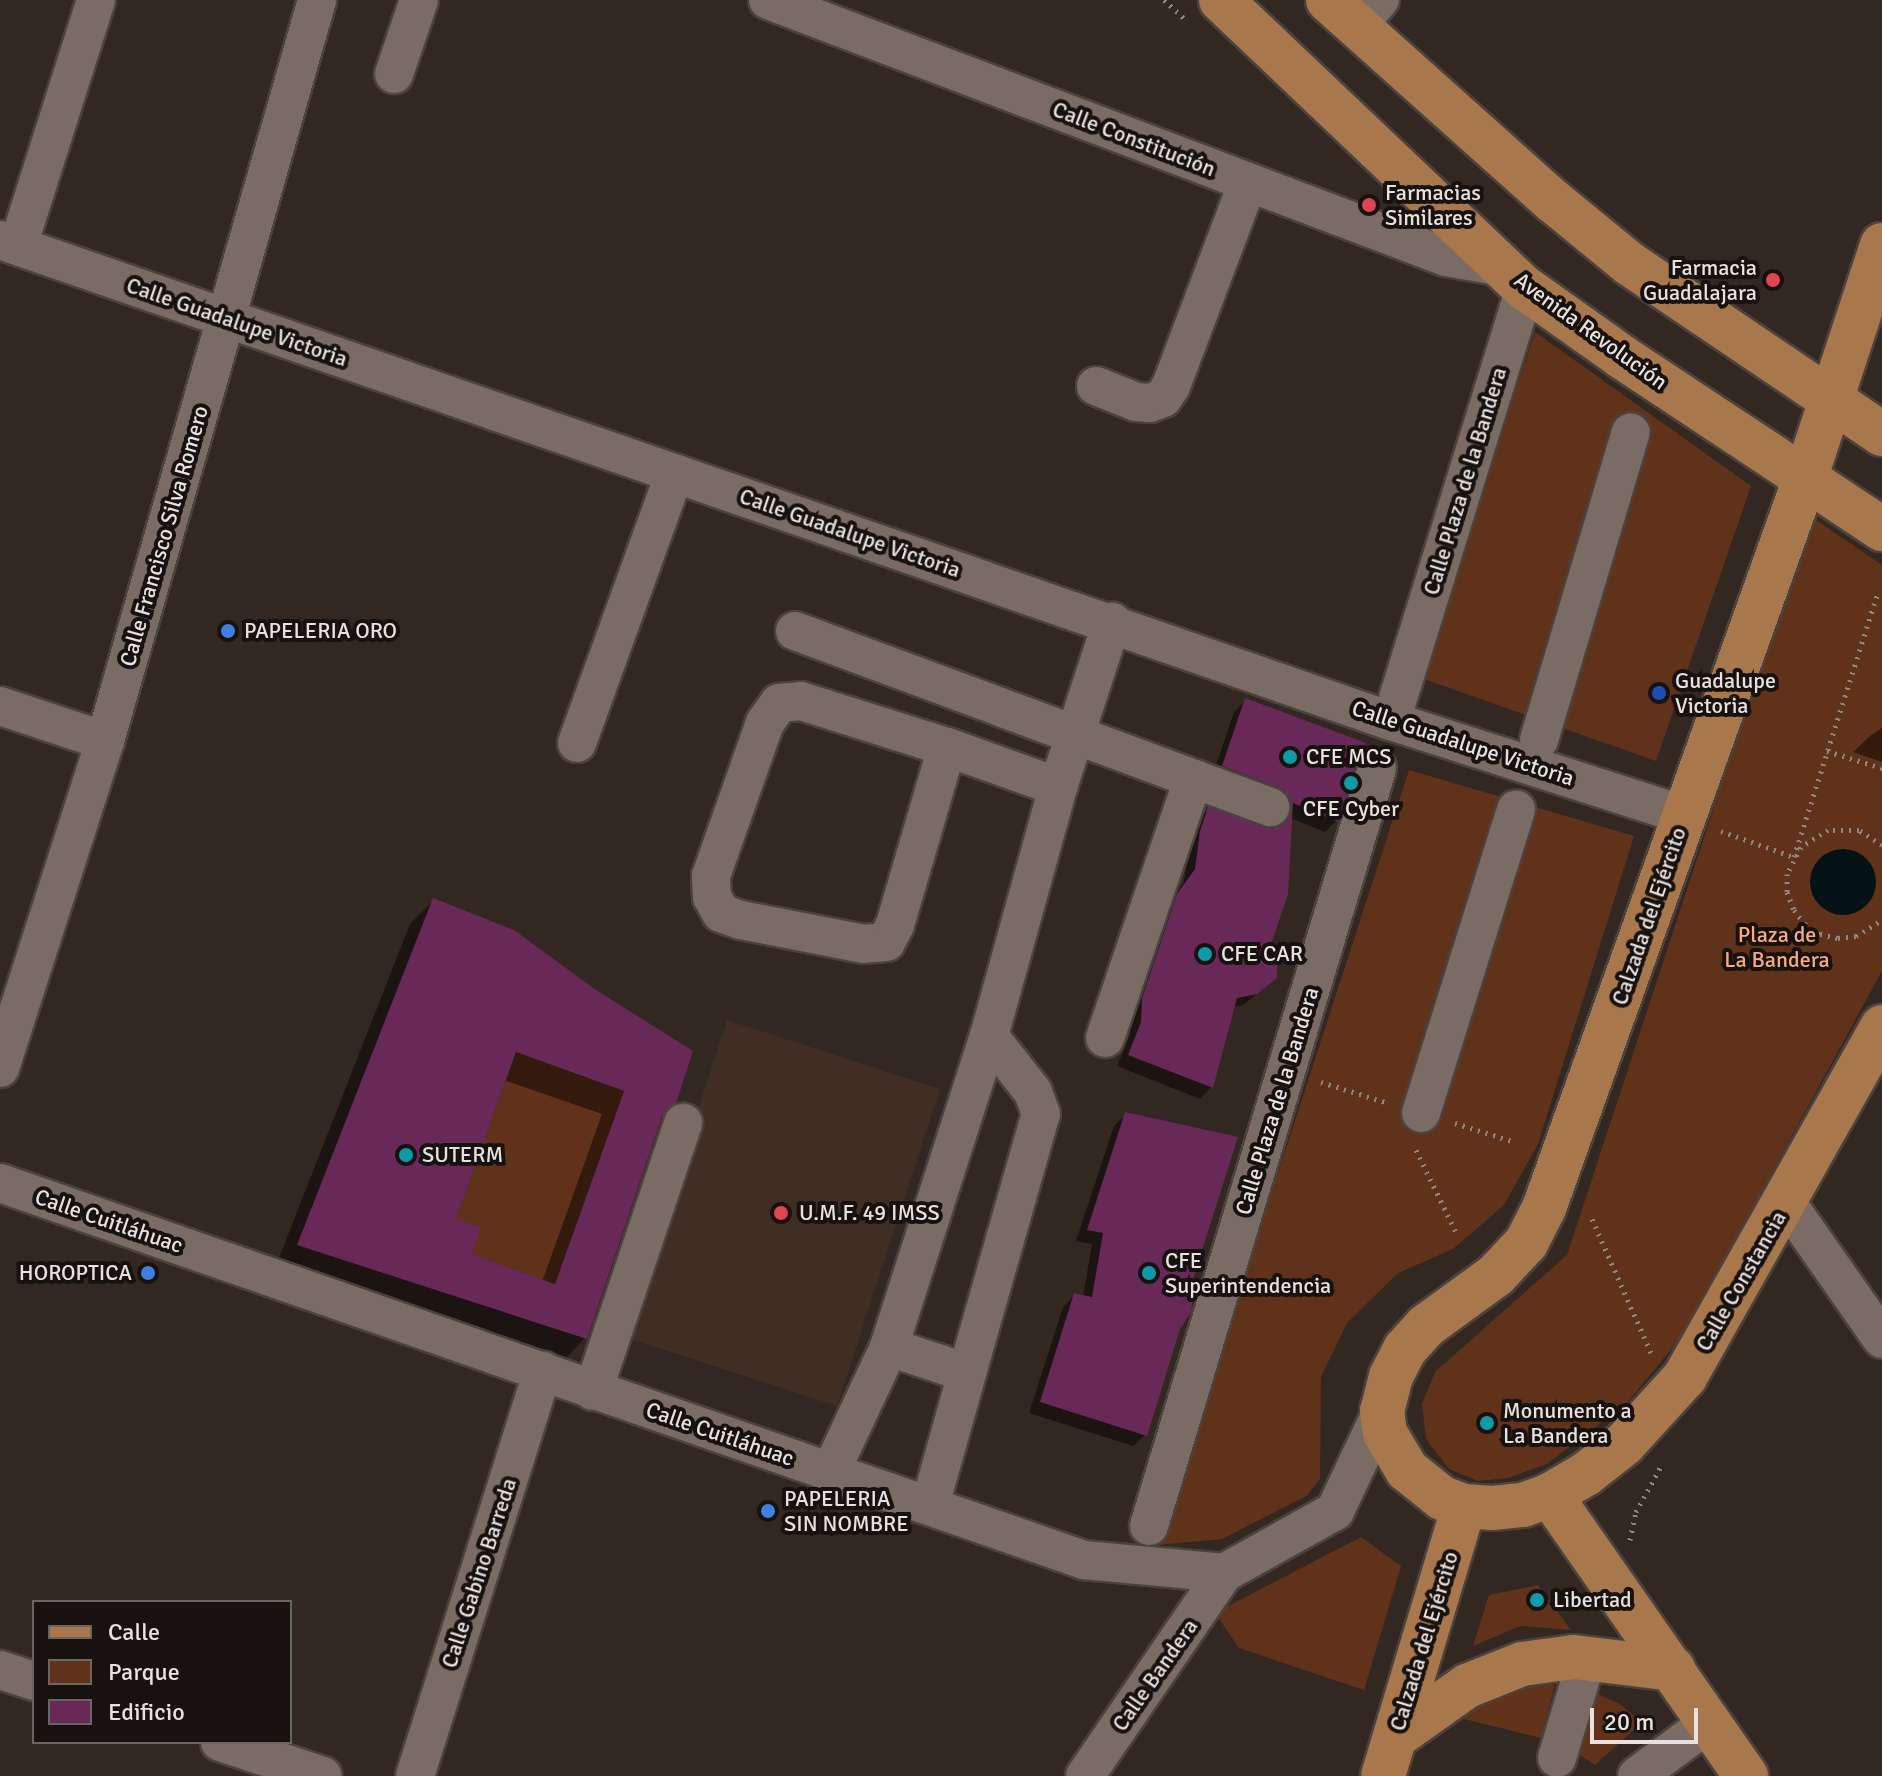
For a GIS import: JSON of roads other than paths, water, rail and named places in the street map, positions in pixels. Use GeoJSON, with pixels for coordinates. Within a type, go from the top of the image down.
{"type":"FeatureCollection","features":[{"type":"Feature","properties":{"kind":"main road","name":"Avenida Revolución"},"geometry":{"type":"LineString","coordinates":[[1221,0],[1514,277],[1622,357],[1882,529]]}},
{"type":"Feature","properties":{"kind":"main road"},"geometry":{"type":"LineString","coordinates":[[1355,9],[1553,201],[1630,264],[1882,434]]}},
{"type":"Feature","properties":{"kind":"main road","name":"Calzada del Ejército"},"geometry":{"type":"LineString","coordinates":[[1382,1411],[1391,1376],[1405,1349],[1426,1326],[1496,1275],[1526,1243],[1544,1208],[1702,823],[1806,476],[1882,245]]}},
{"type":"Feature","properties":{"kind":"main road","name":"Calle Constancia"},"geometry":{"type":"LineString","coordinates":[[1550,1495],[1624,1444],[1673,1394],[1786,1202],[1882,1027]]}},
{"type":"Feature","properties":{"kind":"main road"},"geometry":{"type":"LineString","coordinates":[[1382,1411],[1385,1433],[1407,1470],[1423,1486],[1464,1506],[1492,1508],[1523,1505],[1550,1495],[1746,1776]]}},
{"type":"Feature","properties":{"kind":"main road","name":"Calzada del Ejército"},"geometry":{"type":"LineString","coordinates":[[1389,1756],[1464,1506]]}},
{"type":"Feature","properties":{"kind":"main road"},"geometry":{"type":"LineString","coordinates":[[1389,1756],[1467,1686],[1522,1664],[1574,1657],[1673,1669]]}},
{"type":"Feature","properties":{"kind":"street","name":"Calle Guadalupe Victoria"},"geometry":{"type":"LineString","coordinates":[[96,0],[9,243],[1391,721],[1702,823]]}},
{"type":"Feature","properties":{"kind":"street","name":"Calle Francisco Silva Romero"},"geometry":{"type":"LineString","coordinates":[[0,1068],[105,741],[317,0]]}},
{"type":"Feature","properties":{"kind":"street"},"geometry":{"type":"LineString","coordinates":[[394,74],[419,0]]}},
{"type":"Feature","properties":{"kind":"street","name":"Calle Constitución"},"geometry":{"type":"LineString","coordinates":[[768,0],[1446,257],[1514,277]]}},
{"type":"Feature","properties":{"kind":"street"},"geometry":{"type":"LineString","coordinates":[[1096,386],[1136,402],[1150,403],[1163,398],[1171,386],[1248,182]]}},
{"type":"Feature","properties":{"kind":"street","name":"Calle Plaza de la Bandera"},"geometry":{"type":"LineString","coordinates":[[1391,721],[1514,277]]}},
{"type":"Feature","properties":{"kind":"street"},"geometry":{"type":"LineString","coordinates":[[1539,740],[1631,432]]}},
{"type":"Feature","properties":{"kind":"street"},"geometry":{"type":"LineString","coordinates":[[577,743],[675,473]]}},
{"type":"Feature","properties":{"kind":"street"},"geometry":{"type":"LineString","coordinates":[[831,1471],[889,1347],[989,1036],[1058,787],[1112,622]]}},
{"type":"Feature","properties":{"kind":"street"},"geometry":{"type":"LineString","coordinates":[[795,631],[1270,807]]}},
{"type":"Feature","properties":{"kind":"street"},"geometry":{"type":"LineString","coordinates":[[947,747],[895,925],[886,942],[864,944],[740,920],[721,913],[712,897],[711,876],[765,723],[779,703],[801,701],[947,747],[1058,787]]}},
{"type":"Feature","properties":{"kind":"street"},"geometry":{"type":"LineString","coordinates":[[0,706],[105,741]]}},
{"type":"Feature","properties":{"kind":"street","name":"Calle Plaza de la Bandera"},"geometry":{"type":"LineString","coordinates":[[1149,1526],[1377,769]]}},
{"type":"Feature","properties":{"kind":"street"},"geometry":{"type":"LineString","coordinates":[[1105,1038],[1193,779]]}},
{"type":"Feature","properties":{"kind":"street"},"geometry":{"type":"LineString","coordinates":[[1418,1130],[1516,810]]}},
{"type":"Feature","properties":{"kind":"street"},"geometry":{"type":"LineString","coordinates":[[930,1505],[1041,1114],[1033,1092],[989,1036]]}},
{"type":"Feature","properties":{"kind":"street"},"geometry":{"type":"LineString","coordinates":[[593,1391],[683,1123]]}},
{"type":"Feature","properties":{"kind":"street","name":"Calle Cuitláhuac"},"geometry":{"type":"LineString","coordinates":[[0,1183],[1084,1560],[1224,1573]]}},
{"type":"Feature","properties":{"kind":"street"},"geometry":{"type":"LineString","coordinates":[[1786,1202],[1882,1339]]}},
{"type":"Feature","properties":{"kind":"street"},"geometry":{"type":"LineString","coordinates":[[889,1347],[967,1373]]}},
{"type":"Feature","properties":{"kind":"street","name":"Calle Gabino Barreda"},"geometry":{"type":"LineString","coordinates":[[415,1776],[543,1371]]}},
{"type":"Feature","properties":{"kind":"street"},"geometry":{"type":"LineString","coordinates":[[1224,1573],[1335,1511],[1382,1411]]}},
{"type":"Feature","properties":{"kind":"street","name":"Calle Bandera"},"geometry":{"type":"LineString","coordinates":[[1085,1776],[1224,1573]]}},
{"type":"Feature","properties":{"kind":"street"},"geometry":{"type":"LineString","coordinates":[[1557,1758],[1587,1658]]}},
{"type":"Feature","properties":{"kind":"street"},"geometry":{"type":"LineString","coordinates":[[0,1670],[32,1680]]}},
{"type":"Feature","properties":{"kind":"street"},"geometry":{"type":"LineString","coordinates":[[1637,1776],[1710,1722]]}},
{"type":"Feature","properties":{"kind":"street"},"geometry":{"type":"LineString","coordinates":[[226,1744],[323,1776]]}},
{"type":"Feature","properties":{"kind":"place","name":"Farmacias Similares"},"geometry":{"type":"Point","coordinates":[1369,205]}},
{"type":"Feature","properties":{"kind":"place","name":"Farmacia Guadalajara"},"geometry":{"type":"Point","coordinates":[1773,280]}},
{"type":"Feature","properties":{"kind":"place","name":"PAPELERIA ORO"},"geometry":{"type":"Point","coordinates":[228,631]}},
{"type":"Feature","properties":{"kind":"place","name":"Guadalupe Victoria"},"geometry":{"type":"Point","coordinates":[1659,693]}},
{"type":"Feature","properties":{"kind":"place","name":"CFE MCS"},"geometry":{"type":"Point","coordinates":[1290,757]}},
{"type":"Feature","properties":{"kind":"place","name":"CFE Cyber"},"geometry":{"type":"Point","coordinates":[1351,783]}},
{"type":"Feature","properties":{"kind":"place","name":"CFE CAR"},"geometry":{"type":"Point","coordinates":[1205,954]}},
{"type":"Feature","properties":{"kind":"place","name":"SUTERM"},"geometry":{"type":"Point","coordinates":[406,1155]}},
{"type":"Feature","properties":{"kind":"place","name":"U.M.F. 49 IMSS"},"geometry":{"type":"Point","coordinates":[781,1213]}},
{"type":"Feature","properties":{"kind":"place","name":"HOROPTICA"},"geometry":{"type":"Point","coordinates":[148,1273]}},
{"type":"Feature","properties":{"kind":"place","name":"CFE Superintendencia"},"geometry":{"type":"Point","coordinates":[1149,1273]}},
{"type":"Feature","properties":{"kind":"place","name":"Monumento a La Bandera"},"geometry":{"type":"Point","coordinates":[1487,1423]}},
{"type":"Feature","properties":{"kind":"place","name":"PAPELERIA SIN NOMBRE"},"geometry":{"type":"Point","coordinates":[768,1511]}},
{"type":"Feature","properties":{"kind":"place","name":"Libertad"},"geometry":{"type":"Point","coordinates":[1537,1600]}},
{"type":"Feature","properties":{"kind":"park label","name":"Plaza de La Bandera"},"geometry":{"type":"Point","coordinates":[1777,946]}}]}
